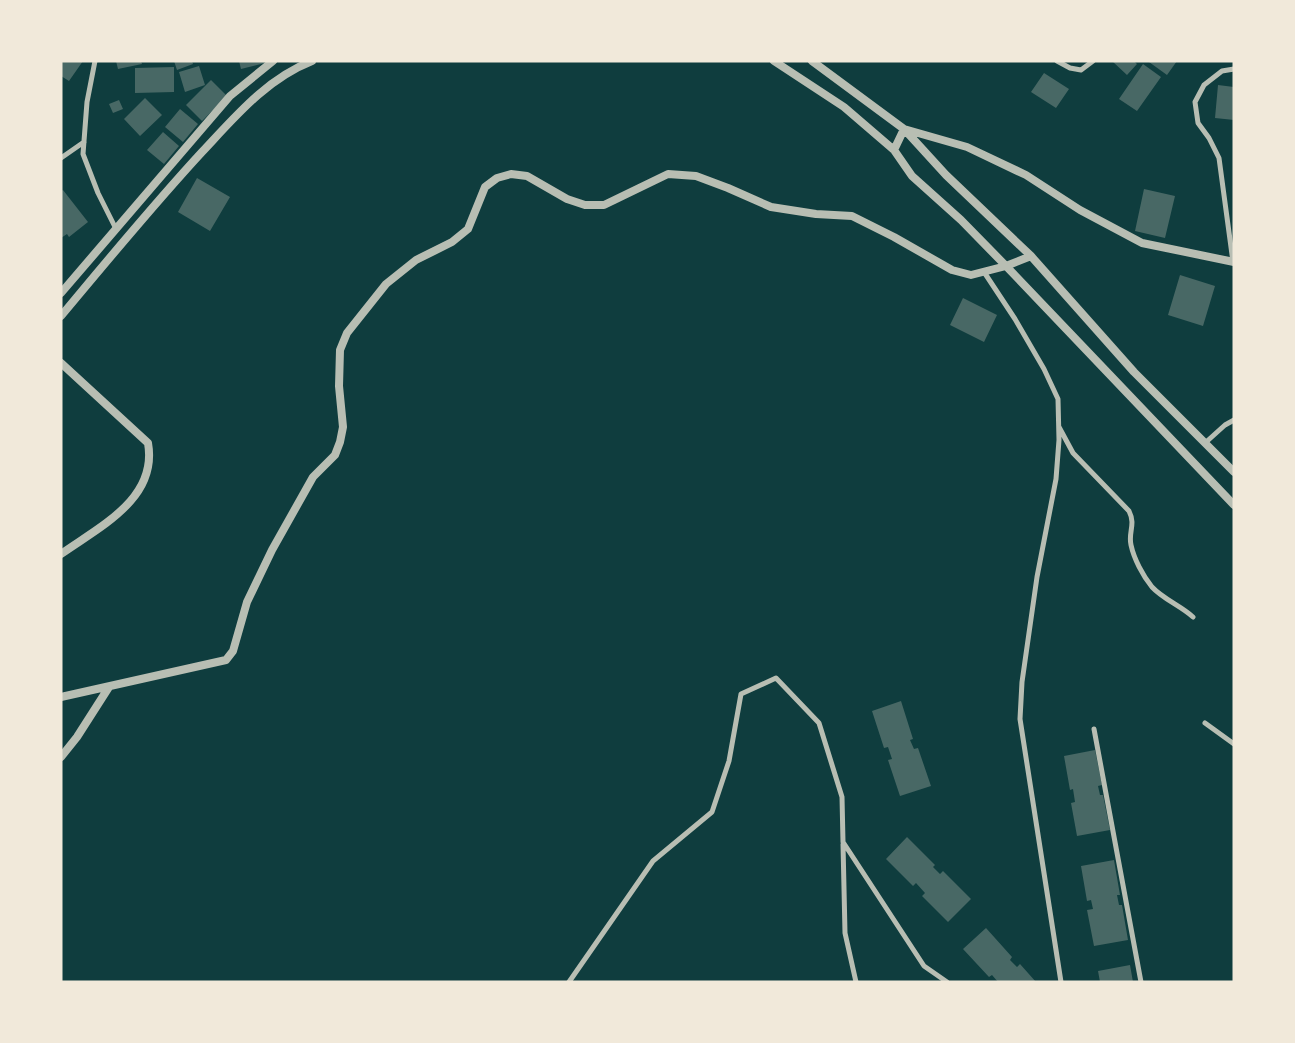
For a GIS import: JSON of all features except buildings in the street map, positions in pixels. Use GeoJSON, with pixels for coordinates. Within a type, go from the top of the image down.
{"type":"FeatureCollection","features":[{"type":"Feature","properties":{"kind":"street"},"geometry":{"type":"LineString","coordinates":[[95,61],[87,102],[83,154],[98,193],[116,229]]}},
{"type":"Feature","properties":{"kind":"street"},"geometry":{"type":"LineString","coordinates":[[61,293],[230,96],[273,61]]}},
{"type":"Feature","properties":{"kind":"street"},"geometry":{"type":"LineString","coordinates":[[61,316],[169,187],[236,115],[266,87],[312,61]]}},
{"type":"Feature","properties":{"kind":"street"},"geometry":{"type":"LineString","coordinates":[[774,61],[844,107],[894,150],[912,176],[961,220],[1234,505]]}},
{"type":"Feature","properties":{"kind":"street"},"geometry":{"type":"LineString","coordinates":[[812,61],[904,129],[946,176],[1031,256],[1134,372],[1234,472]]}},
{"type":"Feature","properties":{"kind":"street"},"geometry":{"type":"LineString","coordinates":[[1057,61],[1070,68],[1081,70],[1094,61]]}},
{"type":"Feature","properties":{"kind":"street"},"geometry":{"type":"LineString","coordinates":[[904,129],[967,147],[1026,175],[1080,210],[1142,243],[1233,262],[1219,158],[1198,122],[1195,102],[1204,85],[1222,71],[1234,69]]}},
{"type":"Feature","properties":{"kind":"street"},"geometry":{"type":"LineString","coordinates":[[894,150],[904,129]]}},
{"type":"Feature","properties":{"kind":"street"},"geometry":{"type":"LineString","coordinates":[[61,158],[84,142]]}},
{"type":"Feature","properties":{"kind":"street"},"geometry":{"type":"LineString","coordinates":[[61,697],[226,660],[233,652],[247,602],[272,550],[313,477],[335,456],[343,427],[339,386],[340,350],[347,333],[386,284],[416,260],[452,242],[468,229],[485,187],[497,178],[511,174],[527,176],[567,199],[585,205],[604,206],[668,174],[696,176],[771,207],[816,214],[852,216],[952,270],[971,275],[1006,266],[1031,256]]}},
{"type":"Feature","properties":{"kind":"street"},"geometry":{"type":"LineString","coordinates":[[984,272],[1015,319],[1044,369],[1058,399],[1056,479],[1035,587],[1022,682],[1020,719],[1061,982]]}},
{"type":"Feature","properties":{"kind":"street"},"geometry":{"type":"LineString","coordinates":[[61,363],[148,444],[150,457],[143,486],[125,508],[61,554]]}},
{"type":"Feature","properties":{"kind":"street"},"geometry":{"type":"LineString","coordinates":[[1205,444],[1225,425],[1234,420]]}},
{"type":"Feature","properties":{"kind":"street"},"geometry":{"type":"LineString","coordinates":[[1058,427],[1073,453],[1129,511],[1133,520],[1130,540],[1131,548],[1136,561],[1152,587],[1193,617]]}},
{"type":"Feature","properties":{"kind":"street"},"geometry":{"type":"LineString","coordinates":[[569,982],[653,861],[712,812],[728,761],[740,694],[776,678],[819,723],[842,797],[845,933],[856,982]]}},
{"type":"Feature","properties":{"kind":"street"},"geometry":{"type":"LineString","coordinates":[[61,757],[77,737],[109,687]]}},
{"type":"Feature","properties":{"kind":"street"},"geometry":{"type":"LineString","coordinates":[[1205,723],[1234,744]]}},
{"type":"Feature","properties":{"kind":"street"},"geometry":{"type":"LineString","coordinates":[[1094,729],[1141,982]]}},
{"type":"Feature","properties":{"kind":"street"},"geometry":{"type":"LineString","coordinates":[[843,842],[924,966],[946,982]]}}]}
